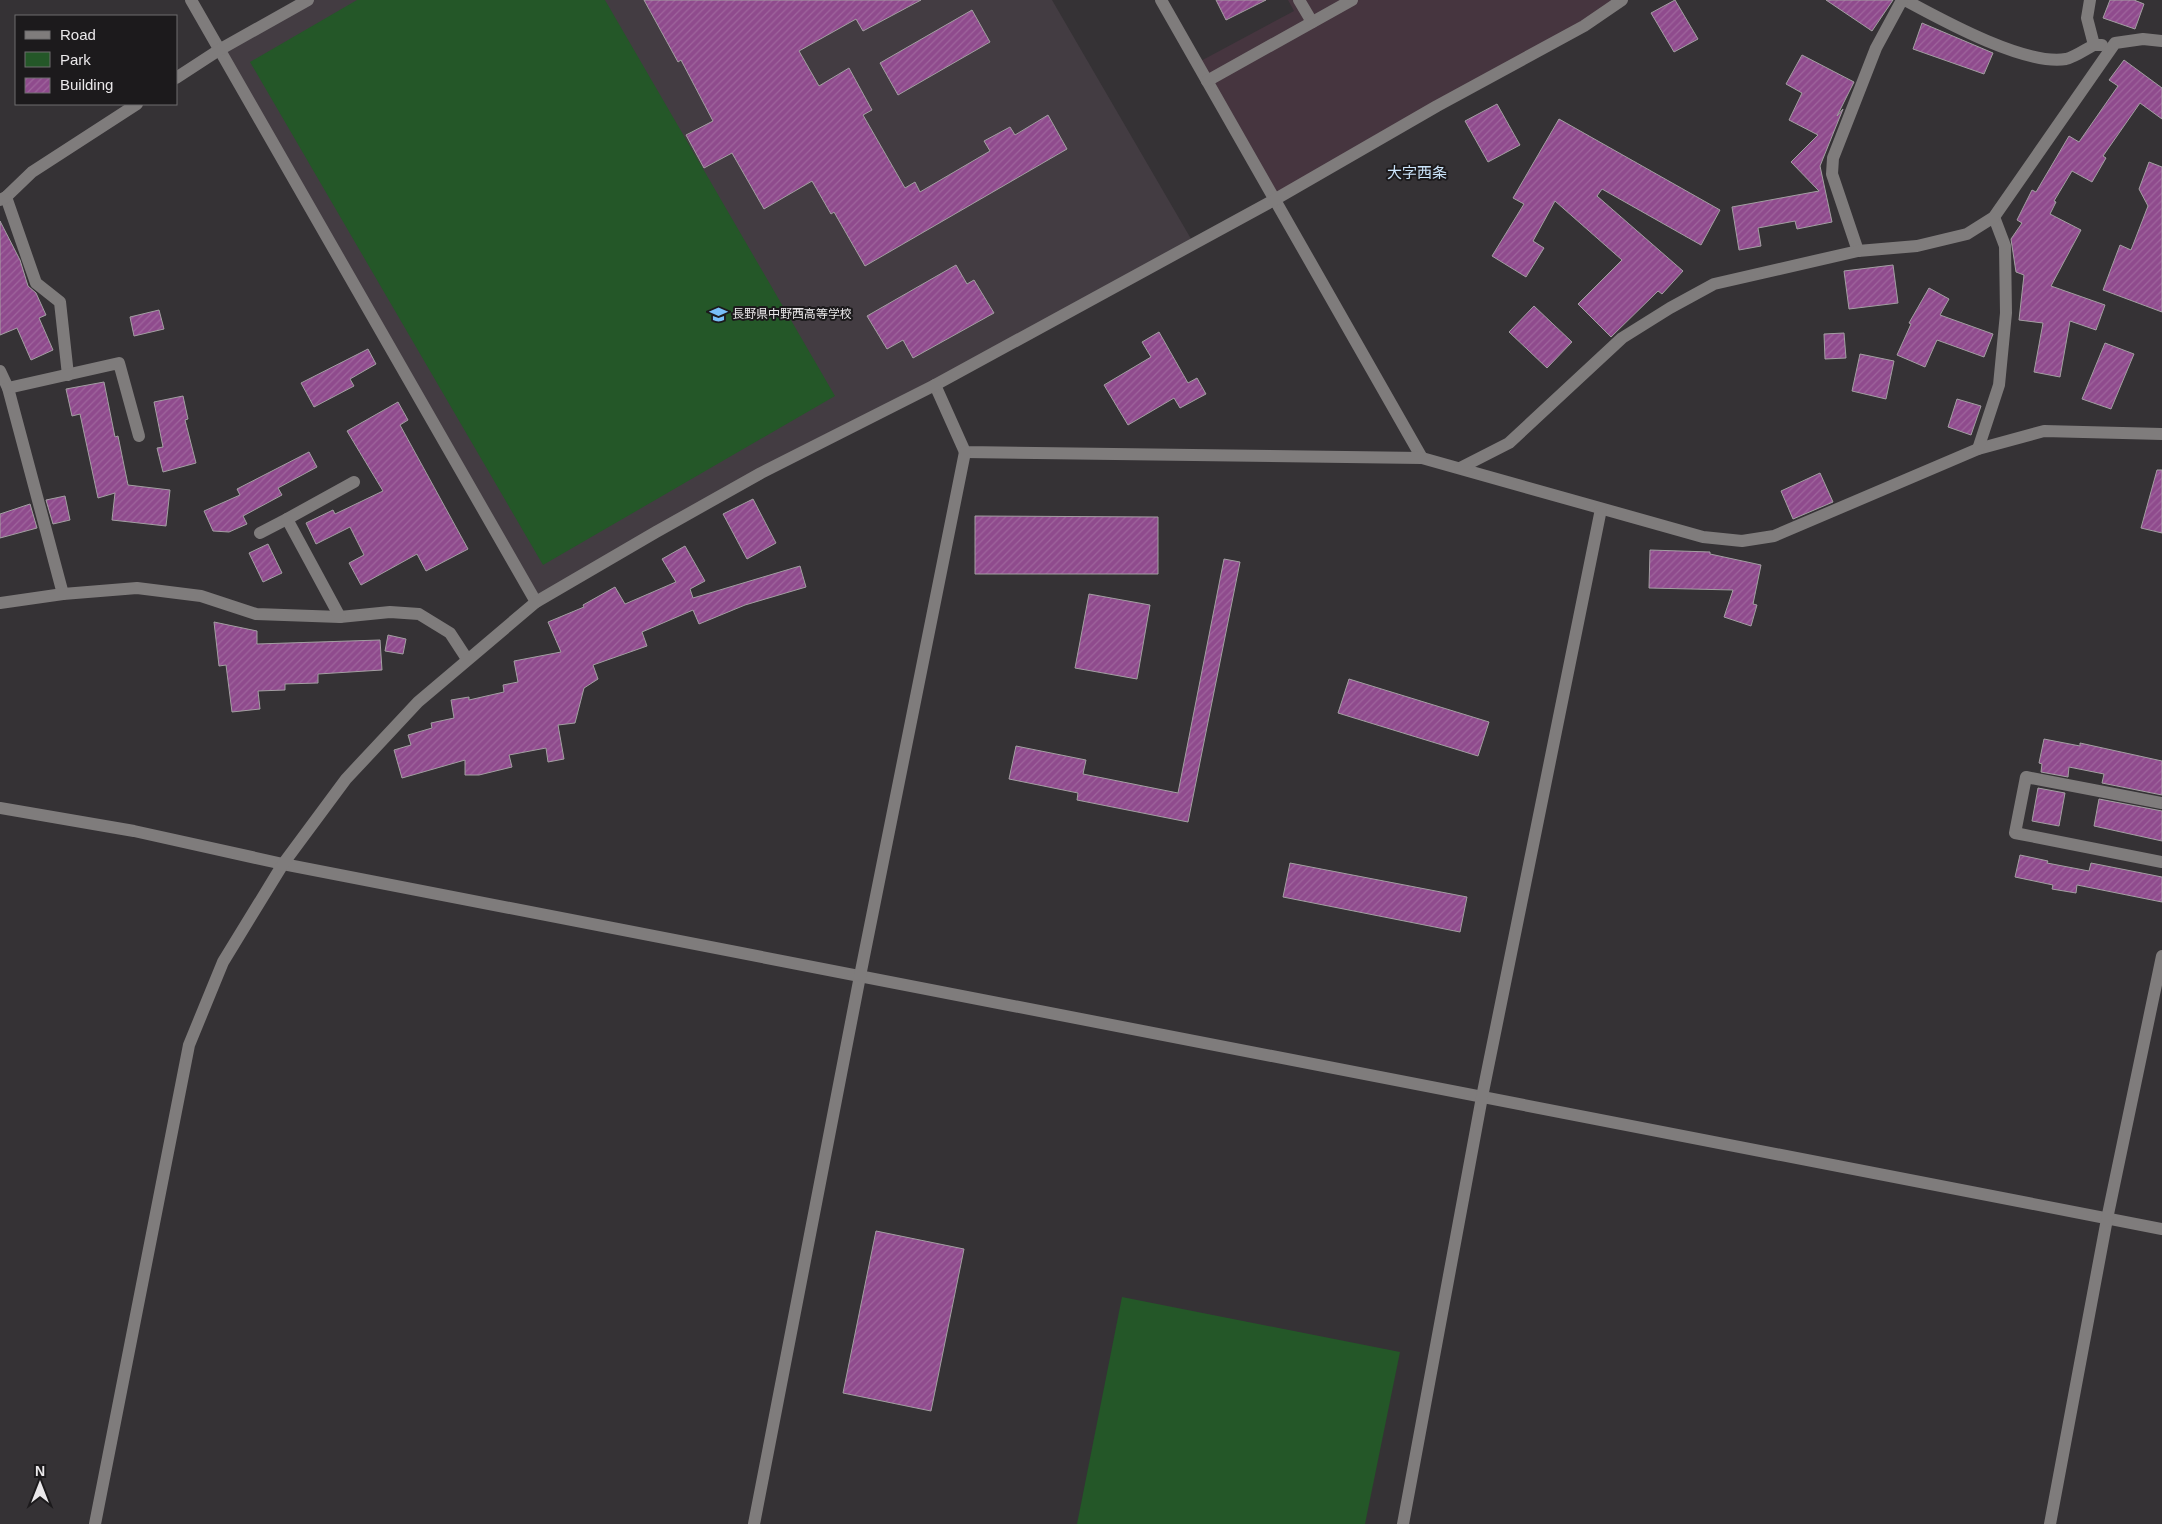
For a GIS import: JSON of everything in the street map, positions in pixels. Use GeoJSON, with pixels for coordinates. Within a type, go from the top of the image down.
{"type":"FeatureCollection","features":[{"type":"Feature","properties":{"kind":"street"},"geometry":{"type":"LineString","coordinates":[[191,0],[536,602]]}},
{"type":"Feature","properties":{"kind":"street"},"geometry":{"type":"LineString","coordinates":[[178,77],[219,50],[308,0]]}},
{"type":"Feature","properties":{"kind":"street"},"geometry":{"type":"LineString","coordinates":[[1162,0],[1422,458]]}},
{"type":"Feature","properties":{"kind":"street"},"geometry":{"type":"LineString","coordinates":[[1299,0],[1312,22]]}},
{"type":"Feature","properties":{"kind":"street"},"geometry":{"type":"LineString","coordinates":[[1207,81],[1352,0]]}},
{"type":"Feature","properties":{"kind":"street"},"geometry":{"type":"LineString","coordinates":[[96,1524],[189,1045],[223,962],[283,864],[346,779],[418,702],[536,602],[760,473],[935,385],[1274,200],[1437,106],[1584,26],[1622,0]]}},
{"type":"Feature","properties":{"kind":"street"},"geometry":{"type":"LineString","coordinates":[[1858,251],[1832,174],[1833,158],[1876,48],[1904,0],[2018,54],[2041,59],[2067,59],[2094,45],[2143,39],[2162,41]]}},
{"type":"Feature","properties":{"kind":"street"},"geometry":{"type":"LineString","coordinates":[[2090,0],[2087,18],[2094,45]]}},
{"type":"Feature","properties":{"kind":"street"},"geometry":{"type":"LineString","coordinates":[[1460,468],[1509,443],[1622,338],[1670,308],[1714,284],[1858,251],[1917,246],[1967,234],[1994,217],[2115,43]]}},
{"type":"Feature","properties":{"kind":"street"},"geometry":{"type":"LineString","coordinates":[[68,375],[60,302],[36,283],[3,199],[32,172],[135,105]]}},
{"type":"Feature","properties":{"kind":"street"},"geometry":{"type":"LineString","coordinates":[[1978,449],[1999,385],[2006,313],[2005,246],[1994,217]]}},
{"type":"Feature","properties":{"kind":"street"},"geometry":{"type":"LineString","coordinates":[[8,388],[119,363],[139,436]]}},
{"type":"Feature","properties":{"kind":"street"},"geometry":{"type":"LineString","coordinates":[[0,371],[8,388],[63,594]]}},
{"type":"Feature","properties":{"kind":"street"},"geometry":{"type":"LineString","coordinates":[[754,1524],[964,452],[935,385]]}},
{"type":"Feature","properties":{"kind":"street"},"geometry":{"type":"LineString","coordinates":[[964,452],[1422,458],[1703,537],[1742,542],[1774,536],[1978,449],[2044,431],[2162,434]]}},
{"type":"Feature","properties":{"kind":"street"},"geometry":{"type":"LineString","coordinates":[[260,533],[354,482]]}},
{"type":"Feature","properties":{"kind":"street"},"geometry":{"type":"LineString","coordinates":[[1403,1524],[1482,1097],[1601,509]]}},
{"type":"Feature","properties":{"kind":"street"},"geometry":{"type":"LineString","coordinates":[[287,519],[340,617]]}},
{"type":"Feature","properties":{"kind":"street"},"geometry":{"type":"LineString","coordinates":[[0,603],[63,594],[137,588],[201,596],[256,614],[340,617],[390,612],[419,614],[450,633],[467,659]]}},
{"type":"Feature","properties":{"kind":"street"},"geometry":{"type":"LineString","coordinates":[[2162,804],[2026,777],[2015,833],[2162,862]]}},
{"type":"Feature","properties":{"kind":"street"},"geometry":{"type":"LineString","coordinates":[[0,808],[134,831],[283,864],[2162,1230]]}},
{"type":"Feature","properties":{"kind":"street"},"geometry":{"type":"LineString","coordinates":[[2050,1524],[2107,1219],[2162,956]]}},
{"type":"Feature","properties":{"kind":"shaded area","name":"長野県中野西高等学校"},"geometry":{"type":"Polygon","coordinates":[[[308,0],[1052,0],[1194,244],[536,602],[219,50],[308,0]]]}},
{"type":"Feature","properties":{"kind":"shaded area"},"geometry":{"type":"Polygon","coordinates":[[[1288,0],[1622,0],[1274,200],[1197,63],[1294,11],[1288,0]]]}},
{"type":"Feature","properties":{"kind":"green space"},"geometry":{"type":"Polygon","coordinates":[[[357,0],[605,0],[835,396],[543,565],[250,62],[357,0]]]}},
{"type":"Feature","properties":{"kind":"green space"},"geometry":{"type":"Polygon","coordinates":[[[1122,1297],[1400,1352],[1365,1524],[1077,1524],[1122,1297]]]}},
{"type":"Feature","properties":{"kind":"building"},"geometry":{"type":"Polygon","coordinates":[[[644,0],[921,0],[863,31],[856,19],[799,51],[819,86],[849,68],[872,110],[863,115],[905,188],[915,182],[920,192],[990,151],[984,141],[1010,127],[1015,135],[1048,115],[1067,149],[865,266],[834,212],[831,214],[812,181],[764,209],[732,153],[704,168],[686,135],[713,121],[681,60],[678,62],[644,0]]]}},
{"type":"Feature","properties":{"kind":"building"},"geometry":{"type":"Polygon","coordinates":[[[1216,0],[1266,0],[1226,20],[1216,0]]]}},
{"type":"Feature","properties":{"kind":"building"},"geometry":{"type":"Polygon","coordinates":[[[1675,0],[1698,39],[1674,52],[1651,13],[1675,0]]]}},
{"type":"Feature","properties":{"kind":"building"},"geometry":{"type":"Polygon","coordinates":[[[1826,0],[1893,0],[1872,31],[1826,0]]]}},
{"type":"Feature","properties":{"kind":"building"},"geometry":{"type":"Polygon","coordinates":[[[2110,0],[2134,0],[2144,4],[2135,29],[2103,18],[2110,0]]]}},
{"type":"Feature","properties":{"kind":"building"},"geometry":{"type":"Polygon","coordinates":[[[972,10],[990,42],[898,95],[880,63],[972,10]]]}},
{"type":"Feature","properties":{"kind":"building"},"geometry":{"type":"Polygon","coordinates":[[[1922,23],[1993,53],[1984,74],[1913,49],[1922,23]]]}},
{"type":"Feature","properties":{"kind":"building"},"geometry":{"type":"Polygon","coordinates":[[[1802,55],[1854,82],[1837,116],[1843,109],[1820,166],[1832,222],[1797,229],[1795,221],[1758,228],[1761,246],[1739,250],[1732,207],[1819,191],[1791,162],[1818,135],[1789,120],[1802,93],[1786,84],[1802,55]]]}},
{"type":"Feature","properties":{"kind":"building"},"geometry":{"type":"Polygon","coordinates":[[[2124,60],[2162,88],[2162,119],[2140,103],[2103,156],[2106,158],[2092,182],[2072,171],[2054,201],[2056,202],[2050,214],[2081,230],[2051,286],[2105,305],[2096,330],[2070,321],[2060,377],[2034,372],[2043,323],[2019,320],[2024,275],[2016,272],[2011,239],[2022,223],[2017,220],[2032,190],[2036,192],[2069,136],[2079,142],[2118,86],[2109,80],[2124,60]]]}},
{"type":"Feature","properties":{"kind":"building"},"geometry":{"type":"Polygon","coordinates":[[[1497,104],[1520,145],[1488,162],[1465,121],[1497,104]]]}},
{"type":"Feature","properties":{"kind":"building"},"geometry":{"type":"Polygon","coordinates":[[[1559,119],[1720,210],[1701,245],[1602,189],[1597,196],[1683,271],[1662,294],[1658,291],[1611,337],[1578,304],[1622,260],[1555,201],[1533,241],[1544,248],[1526,277],[1492,256],[1524,204],[1513,198],[1559,119]]]}},
{"type":"Feature","properties":{"kind":"building"},"geometry":{"type":"Polygon","coordinates":[[[2149,162],[2162,167],[2162,312],[2103,290],[2120,245],[2131,250],[2148,206],[2139,189],[2149,162]]]}},
{"type":"Feature","properties":{"kind":"building"},"geometry":{"type":"Polygon","coordinates":[[[0,221],[20,260],[28,286],[36,293],[46,315],[39,318],[53,350],[31,360],[17,328],[0,335],[0,221]]]}},
{"type":"Feature","properties":{"kind":"building"},"geometry":{"type":"Polygon","coordinates":[[[956,265],[967,284],[974,280],[994,313],[913,358],[903,340],[887,349],[867,316],[956,265]]]}},
{"type":"Feature","properties":{"kind":"building"},"geometry":{"type":"Polygon","coordinates":[[[1893,265],[1898,303],[1849,309],[1844,271],[1893,265]]]}},
{"type":"Feature","properties":{"kind":"building"},"geometry":{"type":"Polygon","coordinates":[[[1929,288],[1949,299],[1940,315],[1993,334],[1984,357],[1937,340],[1925,367],[1897,355],[1911,324],[1909,323],[1929,288]]]}},
{"type":"Feature","properties":{"kind":"building"},"geometry":{"type":"Polygon","coordinates":[[[1534,306],[1572,342],[1547,368],[1509,332],[1534,306]]]}},
{"type":"Feature","properties":{"kind":"building"},"geometry":{"type":"Polygon","coordinates":[[[159,310],[164,329],[134,336],[130,317],[159,310]]]}},
{"type":"Feature","properties":{"kind":"building"},"geometry":{"type":"Polygon","coordinates":[[[1159,332],[1188,383],[1197,378],[1206,394],[1180,408],[1174,398],[1128,425],[1104,385],[1151,357],[1142,342],[1159,332]]]}},
{"type":"Feature","properties":{"kind":"building"},"geometry":{"type":"Polygon","coordinates":[[[1844,333],[1846,358],[1825,359],[1824,334],[1844,333]]]}},
{"type":"Feature","properties":{"kind":"building"},"geometry":{"type":"Polygon","coordinates":[[[2105,343],[2134,354],[2111,409],[2082,399],[2105,343]]]}},
{"type":"Feature","properties":{"kind":"building"},"geometry":{"type":"Polygon","coordinates":[[[368,349],[376,364],[350,379],[354,386],[314,407],[301,383],[368,349]]]}},
{"type":"Feature","properties":{"kind":"building"},"geometry":{"type":"Polygon","coordinates":[[[1860,354],[1894,361],[1886,399],[1852,391],[1860,354]]]}},
{"type":"Feature","properties":{"kind":"building"},"geometry":{"type":"Polygon","coordinates":[[[104,382],[115,437],[118,436],[128,485],[170,490],[166,526],[112,520],[115,493],[98,498],[80,414],[72,416],[66,389],[104,382]]]}},
{"type":"Feature","properties":{"kind":"building"},"geometry":{"type":"Polygon","coordinates":[[[183,396],[188,419],[185,420],[196,463],[163,472],[157,448],[163,447],[154,402],[183,396]]]}},
{"type":"Feature","properties":{"kind":"building"},"geometry":{"type":"Polygon","coordinates":[[[1957,399],[1981,406],[1971,435],[1948,427],[1957,399]]]}},
{"type":"Feature","properties":{"kind":"building"},"geometry":{"type":"Polygon","coordinates":[[[398,402],[408,420],[400,425],[468,549],[426,571],[417,554],[361,585],[349,563],[364,555],[350,527],[316,544],[306,523],[333,510],[335,514],[383,491],[347,431],[398,402]]]}},
{"type":"Feature","properties":{"kind":"building"},"geometry":{"type":"Polygon","coordinates":[[[309,452],[317,467],[278,488],[282,495],[243,516],[247,524],[229,532],[213,531],[204,511],[240,495],[237,489],[309,452]]]}},
{"type":"Feature","properties":{"kind":"building"},"geometry":{"type":"Polygon","coordinates":[[[2157,470],[2162,470],[2162,533],[2141,528],[2157,470]]]}},
{"type":"Feature","properties":{"kind":"building"},"geometry":{"type":"Polygon","coordinates":[[[1820,473],[1833,502],[1793,519],[1781,491],[1820,473]]]}},
{"type":"Feature","properties":{"kind":"building"},"geometry":{"type":"Polygon","coordinates":[[[65,496],[70,520],[53,524],[46,500],[65,496]]]}},
{"type":"Feature","properties":{"kind":"building"},"geometry":{"type":"Polygon","coordinates":[[[753,499],[776,543],[747,559],[723,514],[753,499]]]}},
{"type":"Feature","properties":{"kind":"building"},"geometry":{"type":"Polygon","coordinates":[[[30,504],[37,528],[0,538],[0,514],[30,504]]]}},
{"type":"Feature","properties":{"kind":"building"},"geometry":{"type":"Polygon","coordinates":[[[975,516],[1158,517],[1158,574],[975,574],[975,516]]]}},
{"type":"Feature","properties":{"kind":"building"},"geometry":{"type":"Polygon","coordinates":[[[268,544],[282,573],[263,582],[249,553],[268,544]]]}},
{"type":"Feature","properties":{"kind":"building"},"geometry":{"type":"Polygon","coordinates":[[[685,546],[705,581],[690,589],[693,598],[800,566],[806,587],[745,605],[699,624],[693,610],[642,632],[647,646],[593,665],[598,679],[584,688],[575,723],[558,725],[564,759],[548,762],[546,748],[509,755],[512,767],[479,775],[465,775],[465,760],[402,778],[394,750],[411,745],[408,735],[432,728],[431,723],[454,718],[451,700],[469,697],[469,700],[504,692],[503,685],[518,682],[514,661],[561,652],[548,622],[584,607],[583,605],[615,587],[625,604],[676,582],[662,559],[685,546]]]}},
{"type":"Feature","properties":{"kind":"building"},"geometry":{"type":"Polygon","coordinates":[[[1650,550],[1710,552],[1710,554],[1761,565],[1753,604],[1757,605],[1751,626],[1724,617],[1733,590],[1649,588],[1650,550]]]}},
{"type":"Feature","properties":{"kind":"building"},"geometry":{"type":"Polygon","coordinates":[[[1224,559],[1240,562],[1188,822],[1077,800],[1078,793],[1009,779],[1016,746],[1086,760],[1083,774],[1178,793],[1224,559]]]}},
{"type":"Feature","properties":{"kind":"building"},"geometry":{"type":"Polygon","coordinates":[[[1089,594],[1150,605],[1137,679],[1075,668],[1089,594]]]}},
{"type":"Feature","properties":{"kind":"building"},"geometry":{"type":"Polygon","coordinates":[[[214,622],[257,631],[257,644],[380,640],[382,670],[318,674],[318,683],[285,684],[285,690],[258,691],[260,709],[232,712],[226,665],[219,666],[214,622]]]}},
{"type":"Feature","properties":{"kind":"building"},"geometry":{"type":"Polygon","coordinates":[[[388,635],[406,639],[403,654],[385,651],[388,635]]]}},
{"type":"Feature","properties":{"kind":"building"},"geometry":{"type":"Polygon","coordinates":[[[1349,679],[1489,722],[1478,756],[1338,713],[1349,679]]]}},
{"type":"Feature","properties":{"kind":"building"},"geometry":{"type":"Polygon","coordinates":[[[2044,739],[2080,746],[2080,743],[2162,761],[2162,795],[2102,783],[2104,774],[2069,767],[2068,777],[2041,772],[2042,764],[2039,763],[2044,739]]]}},
{"type":"Feature","properties":{"kind":"building"},"geometry":{"type":"Polygon","coordinates":[[[2038,788],[2065,793],[2059,826],[2032,821],[2038,788]]]}},
{"type":"Feature","properties":{"kind":"building"},"geometry":{"type":"Polygon","coordinates":[[[2099,799],[2162,811],[2162,841],[2094,826],[2099,799]]]}},
{"type":"Feature","properties":{"kind":"building"},"geometry":{"type":"Polygon","coordinates":[[[2020,855],[2048,861],[2047,863],[2089,871],[2091,863],[2162,877],[2162,902],[2077,885],[2076,893],[2052,889],[2053,885],[2015,877],[2020,855]]]}},
{"type":"Feature","properties":{"kind":"building"},"geometry":{"type":"Polygon","coordinates":[[[1290,863],[1467,897],[1460,932],[1283,897],[1290,863]]]}},
{"type":"Feature","properties":{"kind":"building"},"geometry":{"type":"Polygon","coordinates":[[[876,1231],[964,1249],[931,1411],[843,1393],[876,1231]]]}},
{"type":"Feature","properties":{"kind":"place","name":"長野県中野西高等学校"},"geometry":{"type":"Point","coordinates":[718,314]}},
{"type":"Feature","properties":{"kind":"district","name":"大字西条"},"geometry":{"type":"Point","coordinates":[1417,173]}}]}
